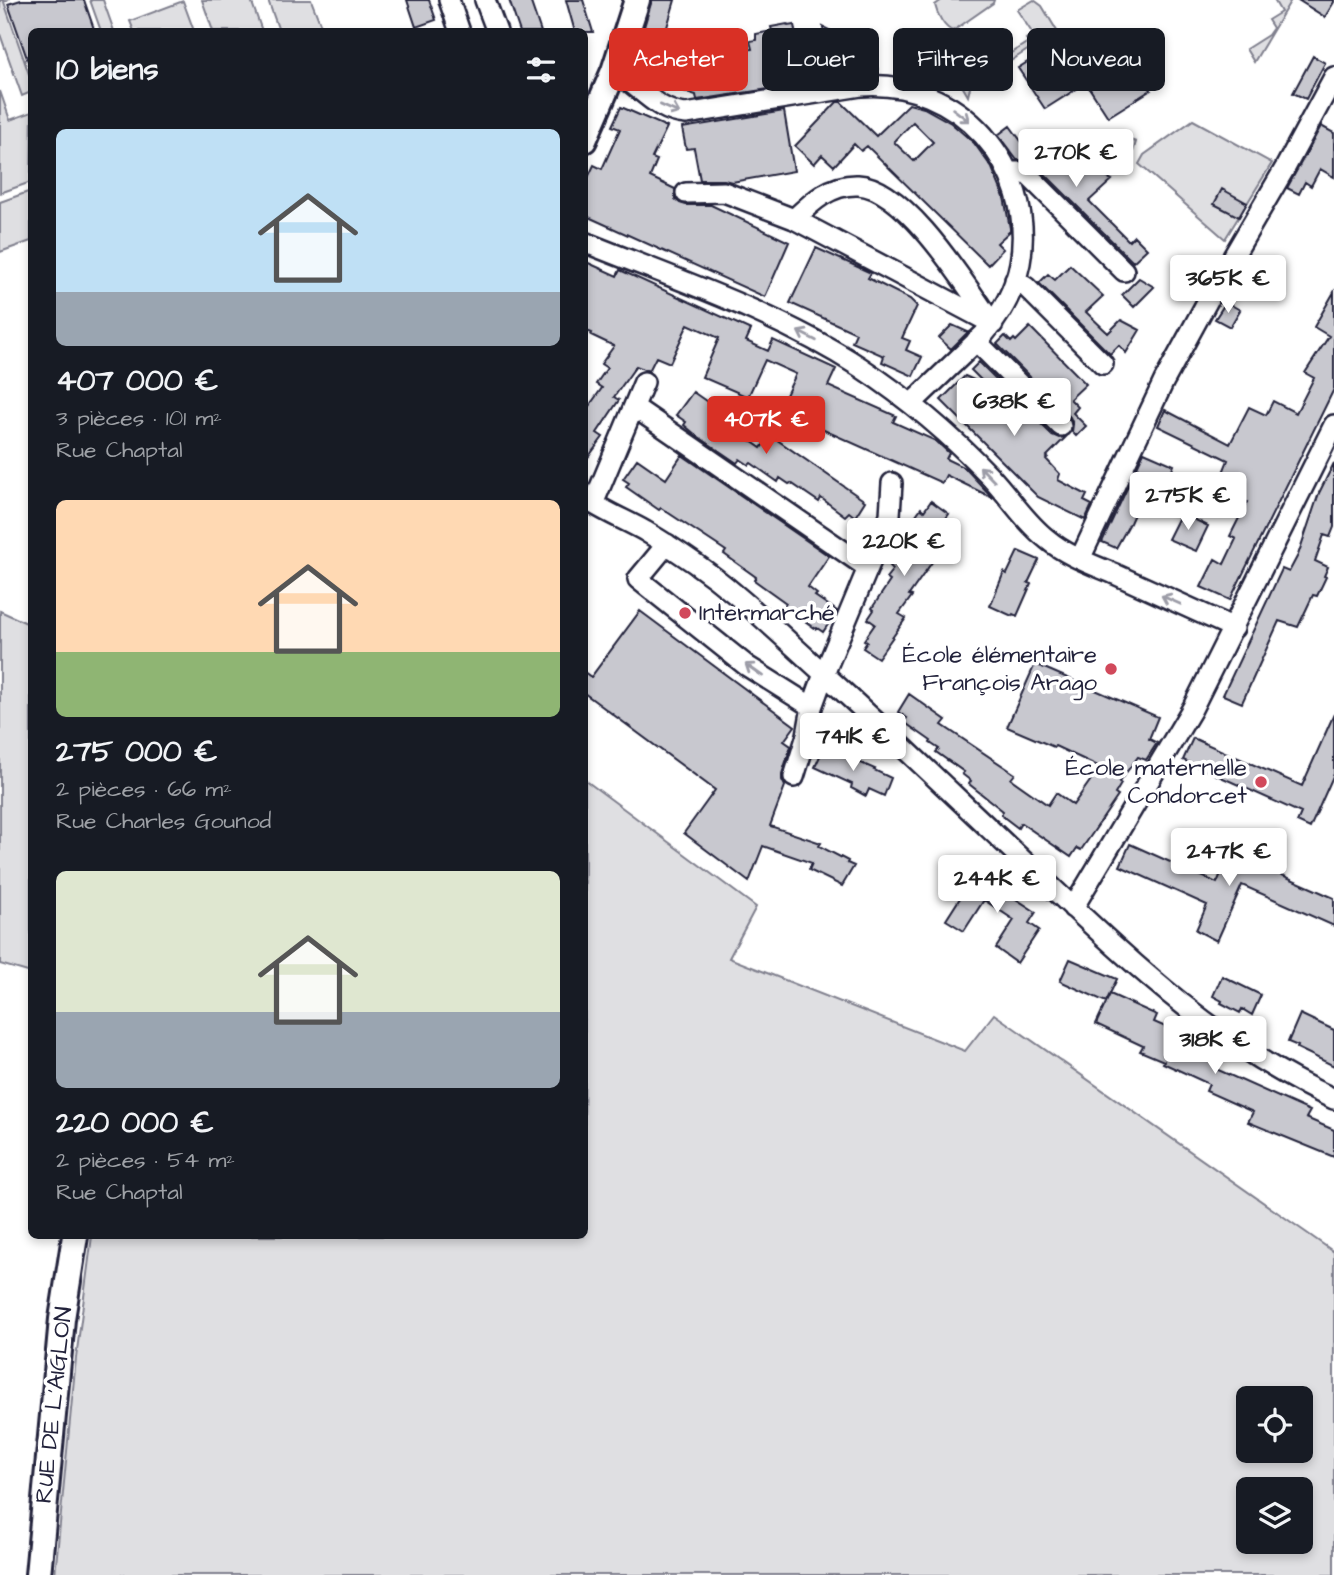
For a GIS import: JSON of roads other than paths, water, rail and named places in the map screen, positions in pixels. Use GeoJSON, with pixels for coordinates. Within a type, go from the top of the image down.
{"type":"FeatureCollection","features":[{"type":"Feature","properties":{"kind":"main road"},"geometry":{"type":"LineString","coordinates":[[628,28],[637,0]]}},
{"type":"Feature","properties":{"kind":"main road"},"geometry":{"type":"LineString","coordinates":[[588,129],[609,82]]}},
{"type":"Feature","properties":{"kind":"main road","name":"RUE DE L'AIGLON"},"geometry":{"type":"LineString","coordinates":[[38,1575],[61,1329],[74,1239]]}},
{"type":"Feature","properties":{"kind":"street"},"geometry":{"type":"LineString","coordinates":[[449,0],[459,28]]}},
{"type":"Feature","properties":{"kind":"street"},"geometry":{"type":"LineString","coordinates":[[485,0],[496,28]]}},
{"type":"Feature","properties":{"kind":"street"},"geometry":{"type":"LineString","coordinates":[[1080,559],[1164,381],[1334,77]]}},
{"type":"Feature","properties":{"kind":"street"},"geometry":{"type":"LineString","coordinates":[[641,91],[657,104],[686,114],[860,86],[884,85],[917,92],[939,101],[962,115],[990,142],[1008,173],[1022,225],[1015,280],[993,324],[911,404]]}},
{"type":"Feature","properties":{"kind":"street"},"geometry":{"type":"LineString","coordinates":[[1008,173],[1025,172],[1124,271]]}},
{"type":"Feature","properties":{"kind":"street"},"geometry":{"type":"LineString","coordinates":[[794,219],[820,195],[839,187],[860,185],[880,191],[900,205],[938,247],[993,324]]}},
{"type":"Feature","properties":{"kind":"street"},"geometry":{"type":"LineString","coordinates":[[686,193],[724,192],[794,219],[993,324]]}},
{"type":"Feature","properties":{"kind":"street"},"geometry":{"type":"LineString","coordinates":[[588,244],[729,300],[831,349],[911,404],[989,476],[1041,534],[1055,545],[1080,559],[1234,628]]}},
{"type":"Feature","properties":{"kind":"street"},"geometry":{"type":"LineString","coordinates":[[1015,280],[1026,287],[1103,364]]}},
{"type":"Feature","properties":{"kind":"street"},"geometry":{"type":"LineString","coordinates":[[976,341],[1061,426]]}},
{"type":"Feature","properties":{"kind":"street"},"geometry":{"type":"LineString","coordinates":[[588,499],[644,382]]}},
{"type":"Feature","properties":{"kind":"street"},"geometry":{"type":"LineString","coordinates":[[634,407],[868,568]]}},
{"type":"Feature","properties":{"kind":"street"},"geometry":{"type":"LineString","coordinates":[[1073,908],[1184,723],[1334,425]]}},
{"type":"Feature","properties":{"kind":"street"},"geometry":{"type":"LineString","coordinates":[[794,777],[809,728],[812,707],[824,674],[890,515],[891,484]]}},
{"type":"Feature","properties":{"kind":"street"},"geometry":{"type":"LineString","coordinates":[[588,502],[667,544],[725,586],[824,674],[1167,993],[1208,1025],[1279,1071],[1334,1100]]}},
{"type":"Feature","properties":{"kind":"street"},"geometry":{"type":"LineString","coordinates":[[667,544],[638,579],[747,666],[812,707]]}},
{"type":"Feature","properties":{"kind":"place","name":"Intermarché"},"geometry":{"type":"Point","coordinates":[685,613]}},
{"type":"Feature","properties":{"kind":"place","name":"École élémentaire François Arago"},"geometry":{"type":"Point","coordinates":[1111,669]}},
{"type":"Feature","properties":{"kind":"place","name":"École maternelle Condorcet"},"geometry":{"type":"Point","coordinates":[1261,782]}}]}
